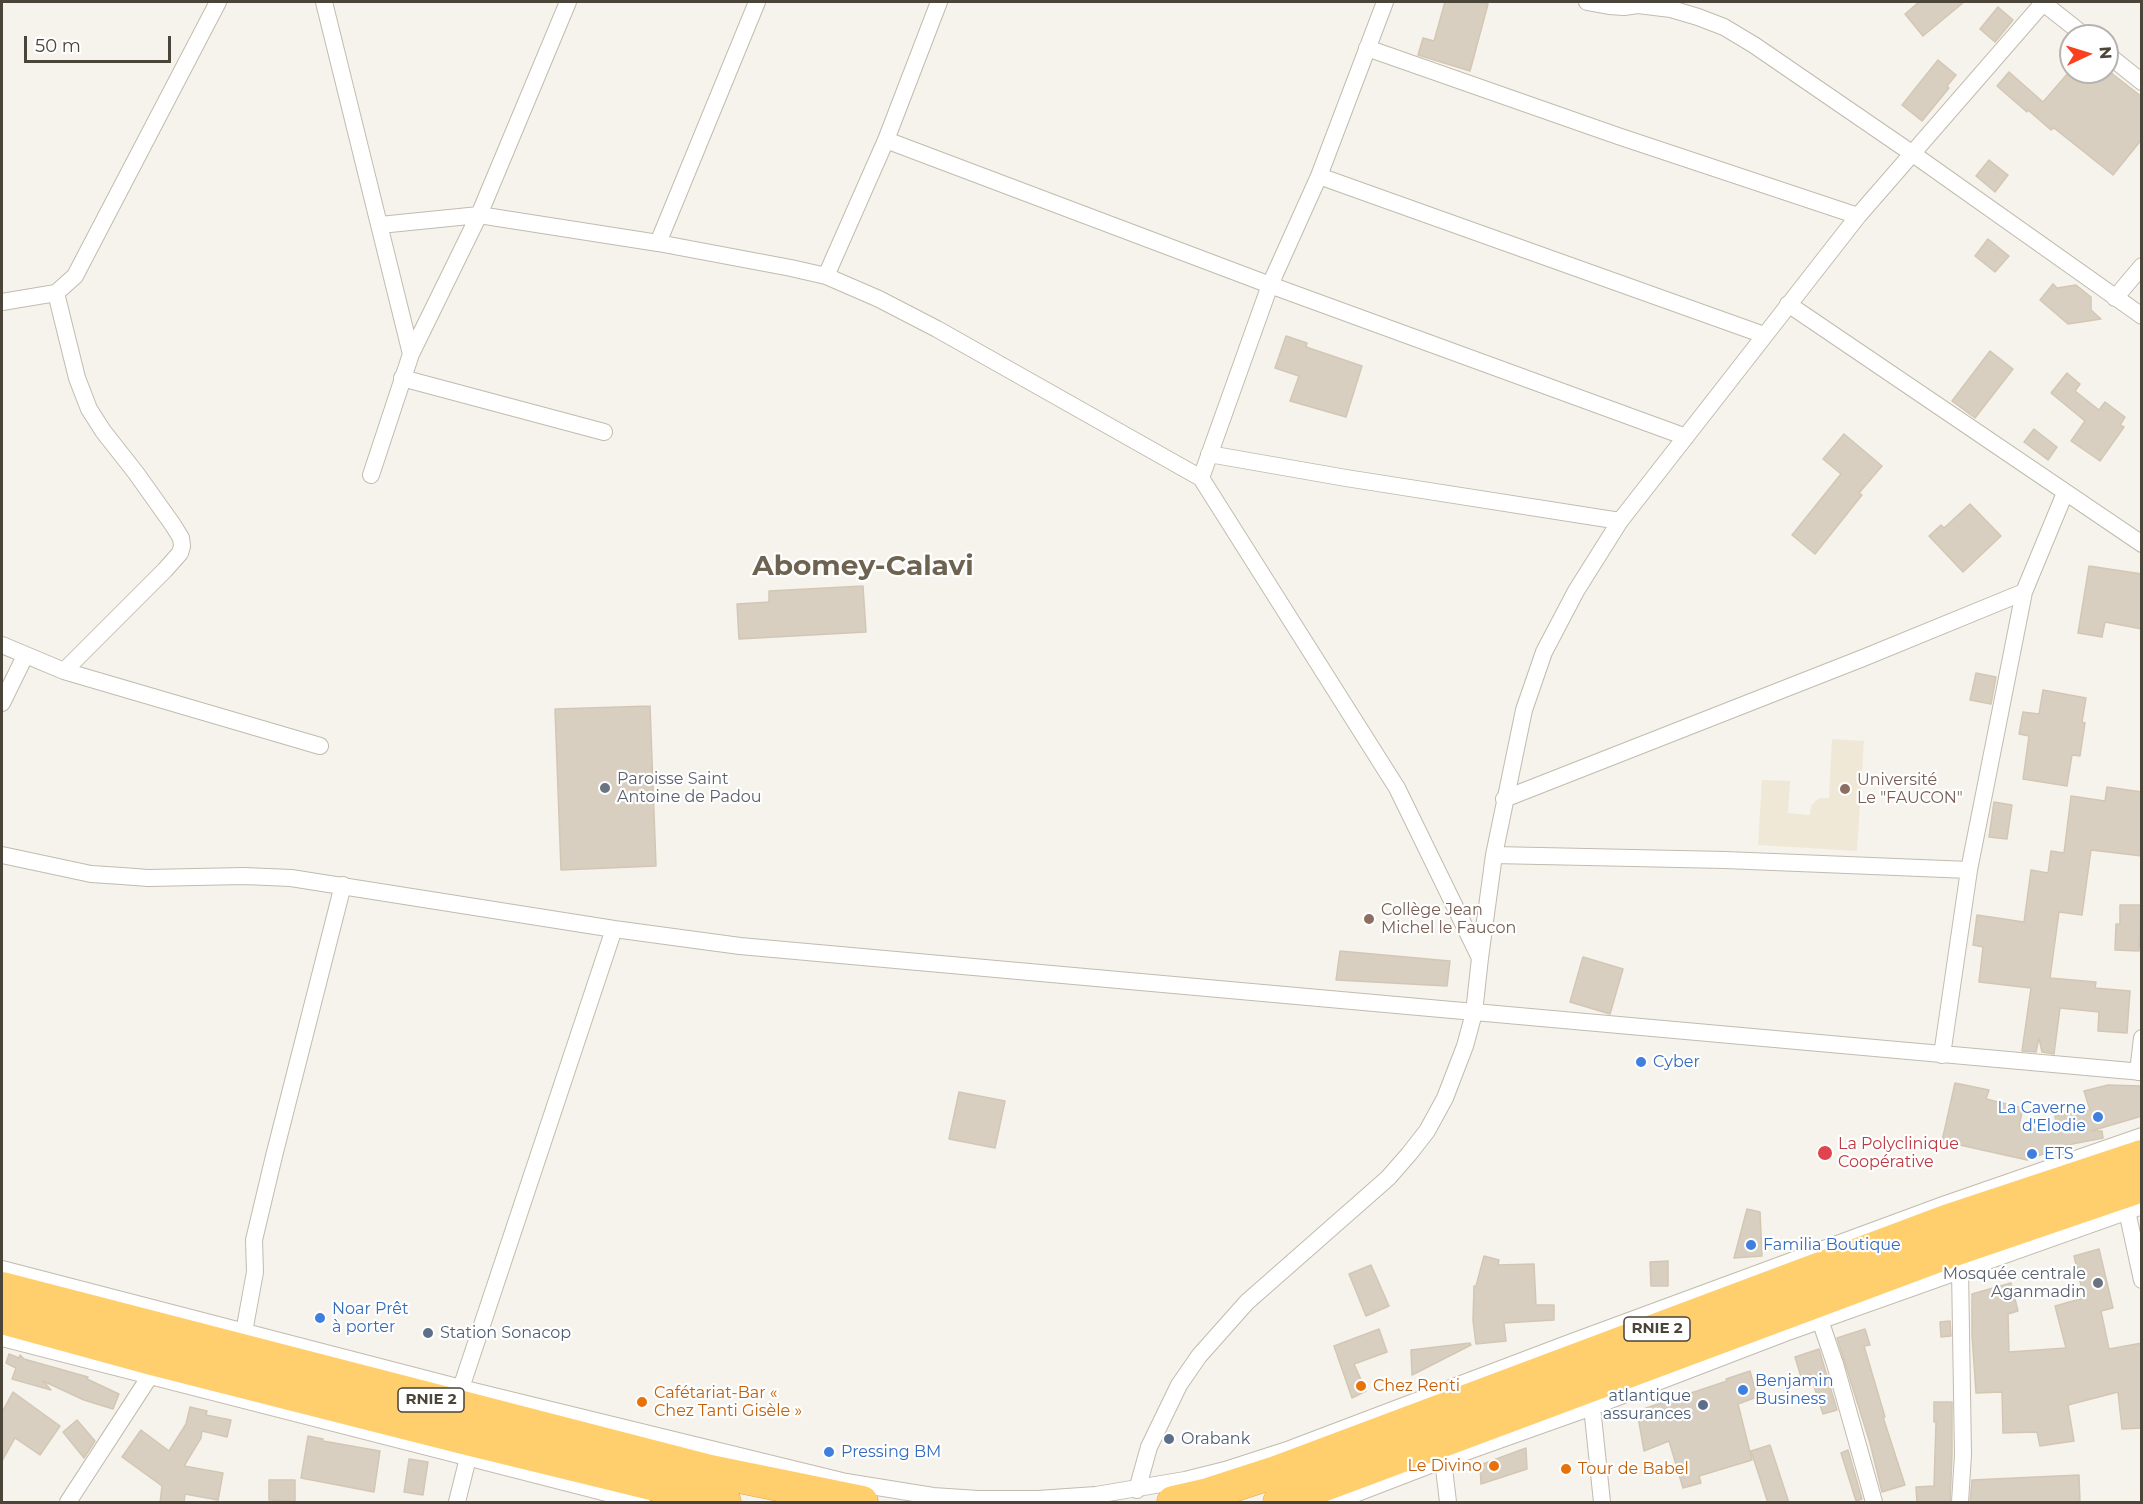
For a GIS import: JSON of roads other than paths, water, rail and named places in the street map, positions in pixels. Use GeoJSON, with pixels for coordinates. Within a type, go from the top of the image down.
{"type":"FeatureCollection","features":[{"type":"Feature","properties":{"kind":"highway","name":"RNIE 2"},"geometry":{"type":"LineString","coordinates":[[1173,1503],[1276,1472],[1946,1221],[2142,1156]]}},
{"type":"Feature","properties":{"kind":"highway","name":"RNIE 2"},"geometry":{"type":"LineString","coordinates":[[1279,1503],[1950,1251],[2137,1201]]}},
{"type":"Feature","properties":{"kind":"highway","name":"RNIE 2"},"geometry":{"type":"LineString","coordinates":[[2,1288],[710,1471],[862,1503]]}},
{"type":"Feature","properties":{"kind":"highway","name":"RNIE 2"},"geometry":{"type":"LineString","coordinates":[[2,1318],[152,1359],[726,1503]]}},
{"type":"Feature","properties":{"kind":"street"},"geometry":{"type":"LineString","coordinates":[[2,302],[56,293],[75,276],[218,2]]}},
{"type":"Feature","properties":{"kind":"street"},"geometry":{"type":"LineString","coordinates":[[324,2],[411,354]]}},
{"type":"Feature","properties":{"kind":"street"},"geometry":{"type":"LineString","coordinates":[[371,475],[411,354],[479,215],[568,2]]}},
{"type":"Feature","properties":{"kind":"street"},"geometry":{"type":"LineString","coordinates":[[658,243],[757,2]]}},
{"type":"Feature","properties":{"kind":"street"},"geometry":{"type":"LineString","coordinates":[[826,276],[886,140],[939,2]]}},
{"type":"Feature","properties":{"kind":"street"},"geometry":{"type":"LineString","coordinates":[[1201,478],[1270,285],[1319,176],[1385,2]]}},
{"type":"Feature","properties":{"kind":"street"},"geometry":{"type":"LineString","coordinates":[[1587,2],[1624,7],[1639,3],[1671,9],[1724,27],[1754,45],[1912,154],[2142,316]]}},
{"type":"Feature","properties":{"kind":"street"},"geometry":{"type":"LineString","coordinates":[[1137,1490],[1149,1447],[1179,1385],[1199,1356],[1247,1302],[1388,1178],[1427,1131],[1445,1098],[1457,1070],[1474,1013],[1494,855],[1524,710],[1544,652],[1576,591],[1620,521],[1858,216],[2043,2],[2070,24]]}},
{"type":"Feature","properties":{"kind":"street"},"geometry":{"type":"LineString","coordinates":[[1367,48],[1629,140],[1858,216]]}},
{"type":"Feature","properties":{"kind":"street"},"geometry":{"type":"LineString","coordinates":[[2119,64],[2142,82]]}},
{"type":"Feature","properties":{"kind":"street"},"geometry":{"type":"LineString","coordinates":[[886,140],[1270,285],[1686,437]]}},
{"type":"Feature","properties":{"kind":"street"},"geometry":{"type":"LineString","coordinates":[[1319,176],[1764,335]]}},
{"type":"Feature","properties":{"kind":"street"},"geometry":{"type":"LineString","coordinates":[[380,225],[479,215],[658,243],[826,276],[879,299],[937,329],[1201,478],[1397,788],[1480,958]]}},
{"type":"Feature","properties":{"kind":"street"},"geometry":{"type":"LineString","coordinates":[[2115,298],[2142,266]]}},
{"type":"Feature","properties":{"kind":"street"},"geometry":{"type":"LineString","coordinates":[[56,293],[77,378],[88,409],[173,525],[181,538],[182,546],[180,553],[165,570],[64,671]]}},
{"type":"Feature","properties":{"kind":"street"},"geometry":{"type":"LineString","coordinates":[[1788,304],[2142,544]]}},
{"type":"Feature","properties":{"kind":"street"},"geometry":{"type":"LineString","coordinates":[[402,378],[604,432]]}},
{"type":"Feature","properties":{"kind":"street"},"geometry":{"type":"LineString","coordinates":[[1209,454],[1620,521]]}},
{"type":"Feature","properties":{"kind":"street"},"geometry":{"type":"LineString","coordinates":[[1942,1055],[1970,870],[2024,592],[2065,493]]}},
{"type":"Feature","properties":{"kind":"street"},"geometry":{"type":"LineString","coordinates":[[1504,799],[2024,592]]}},
{"type":"Feature","properties":{"kind":"street"},"geometry":{"type":"LineString","coordinates":[[2,645],[64,671],[320,746]]}},
{"type":"Feature","properties":{"kind":"street"},"geometry":{"type":"LineString","coordinates":[[2,703],[25,656]]}},
{"type":"Feature","properties":{"kind":"street"},"geometry":{"type":"LineString","coordinates":[[2,855],[91,874],[148,878],[244,876],[291,878],[740,946],[2140,1072],[2142,1038]]}},
{"type":"Feature","properties":{"kind":"street"},"geometry":{"type":"LineString","coordinates":[[1494,855],[1725,860],[1970,870]]}},
{"type":"Feature","properties":{"kind":"street"},"geometry":{"type":"LineString","coordinates":[[244,1332],[255,1272],[254,1240],[273,1156],[343,885]]}},
{"type":"Feature","properties":{"kind":"street"},"geometry":{"type":"LineString","coordinates":[[461,1388],[614,928]]}},
{"type":"Feature","properties":{"kind":"street"},"geometry":{"type":"LineString","coordinates":[[2,1269],[461,1388],[846,1482],[933,1496],[1038,1499],[1137,1490],[1225,1470],[1290,1449],[1943,1205],[2142,1136]]}},
{"type":"Feature","properties":{"kind":"street"},"geometry":{"type":"LineString","coordinates":[[1334,1503],[1443,1460],[1592,1407],[2137,1201],[2142,1280]]}},
{"type":"Feature","properties":{"kind":"street"},"geometry":{"type":"LineString","coordinates":[[1960,1269],[1963,1455],[1960,1503]]}},
{"type":"Feature","properties":{"kind":"street"},"geometry":{"type":"LineString","coordinates":[[1820,1320],[1835,1364],[1874,1503]]}},
{"type":"Feature","properties":{"kind":"street"},"geometry":{"type":"LineString","coordinates":[[2,1338],[642,1503]]}},
{"type":"Feature","properties":{"kind":"street"},"geometry":{"type":"LineString","coordinates":[[69,1503],[150,1376]]}},
{"type":"Feature","properties":{"kind":"street"},"geometry":{"type":"LineString","coordinates":[[1592,1407],[1602,1503]]}},
{"type":"Feature","properties":{"kind":"street"},"geometry":{"type":"LineString","coordinates":[[457,1503],[468,1458]]}},
{"type":"Feature","properties":{"kind":"street"},"geometry":{"type":"LineString","coordinates":[[1443,1460],[1448,1503]]}},
{"type":"Feature","properties":{"kind":"place","name":"Paroisse Saint Antoine de Padou"},"geometry":{"type":"Point","coordinates":[605,788]}},
{"type":"Feature","properties":{"kind":"place","name":"Université Le \"FAUCON\""},"geometry":{"type":"Point","coordinates":[1845,789]}},
{"type":"Feature","properties":{"kind":"place","name":"Collège Jean Michel le Faucon"},"geometry":{"type":"Point","coordinates":[1369,919]}},
{"type":"Feature","properties":{"kind":"place","name":"Cyber"},"geometry":{"type":"Point","coordinates":[1641,1062]}},
{"type":"Feature","properties":{"kind":"place","name":"La Caverne d'Elodie"},"geometry":{"type":"Point","coordinates":[2098,1117]}},
{"type":"Feature","properties":{"kind":"place","name":"La Polyclinique Coopérative"},"geometry":{"type":"Point","coordinates":[1825,1153]}},
{"type":"Feature","properties":{"kind":"place","name":"ETS"},"geometry":{"type":"Point","coordinates":[2032,1154]}},
{"type":"Feature","properties":{"kind":"place","name":"Familia Boutique"},"geometry":{"type":"Point","coordinates":[1751,1245]}},
{"type":"Feature","properties":{"kind":"place","name":"Mosquée centrale Aganmadin"},"geometry":{"type":"Point","coordinates":[2098,1283]}},
{"type":"Feature","properties":{"kind":"place","name":"Noar Prêt à porter"},"geometry":{"type":"Point","coordinates":[320,1318]}},
{"type":"Feature","properties":{"kind":"place","name":"Station Sonacop"},"geometry":{"type":"Point","coordinates":[428,1333]}},
{"type":"Feature","properties":{"kind":"place","name":"Chez Renti"},"geometry":{"type":"Point","coordinates":[1361,1386]}},
{"type":"Feature","properties":{"kind":"place","name":"Benjamin Business"},"geometry":{"type":"Point","coordinates":[1743,1390]}},
{"type":"Feature","properties":{"kind":"place","name":"Cafétariat-Bar « Chez Tanti Gisèle »"},"geometry":{"type":"Point","coordinates":[642,1402]}},
{"type":"Feature","properties":{"kind":"place","name":"atlantique assurances"},"geometry":{"type":"Point","coordinates":[1703,1405]}},
{"type":"Feature","properties":{"kind":"place","name":"Orabank"},"geometry":{"type":"Point","coordinates":[1169,1439]}},
{"type":"Feature","properties":{"kind":"place","name":"Pressing BM"},"geometry":{"type":"Point","coordinates":[829,1452]}},
{"type":"Feature","properties":{"kind":"place","name":"Le Divino"},"geometry":{"type":"Point","coordinates":[1494,1466]}},
{"type":"Feature","properties":{"kind":"place","name":"Tour de Babel"},"geometry":{"type":"Point","coordinates":[1566,1469]}},
{"type":"Feature","properties":{"kind":"district","name":"Abomey-Calavi"},"geometry":{"type":"Point","coordinates":[863,567]}}]}
